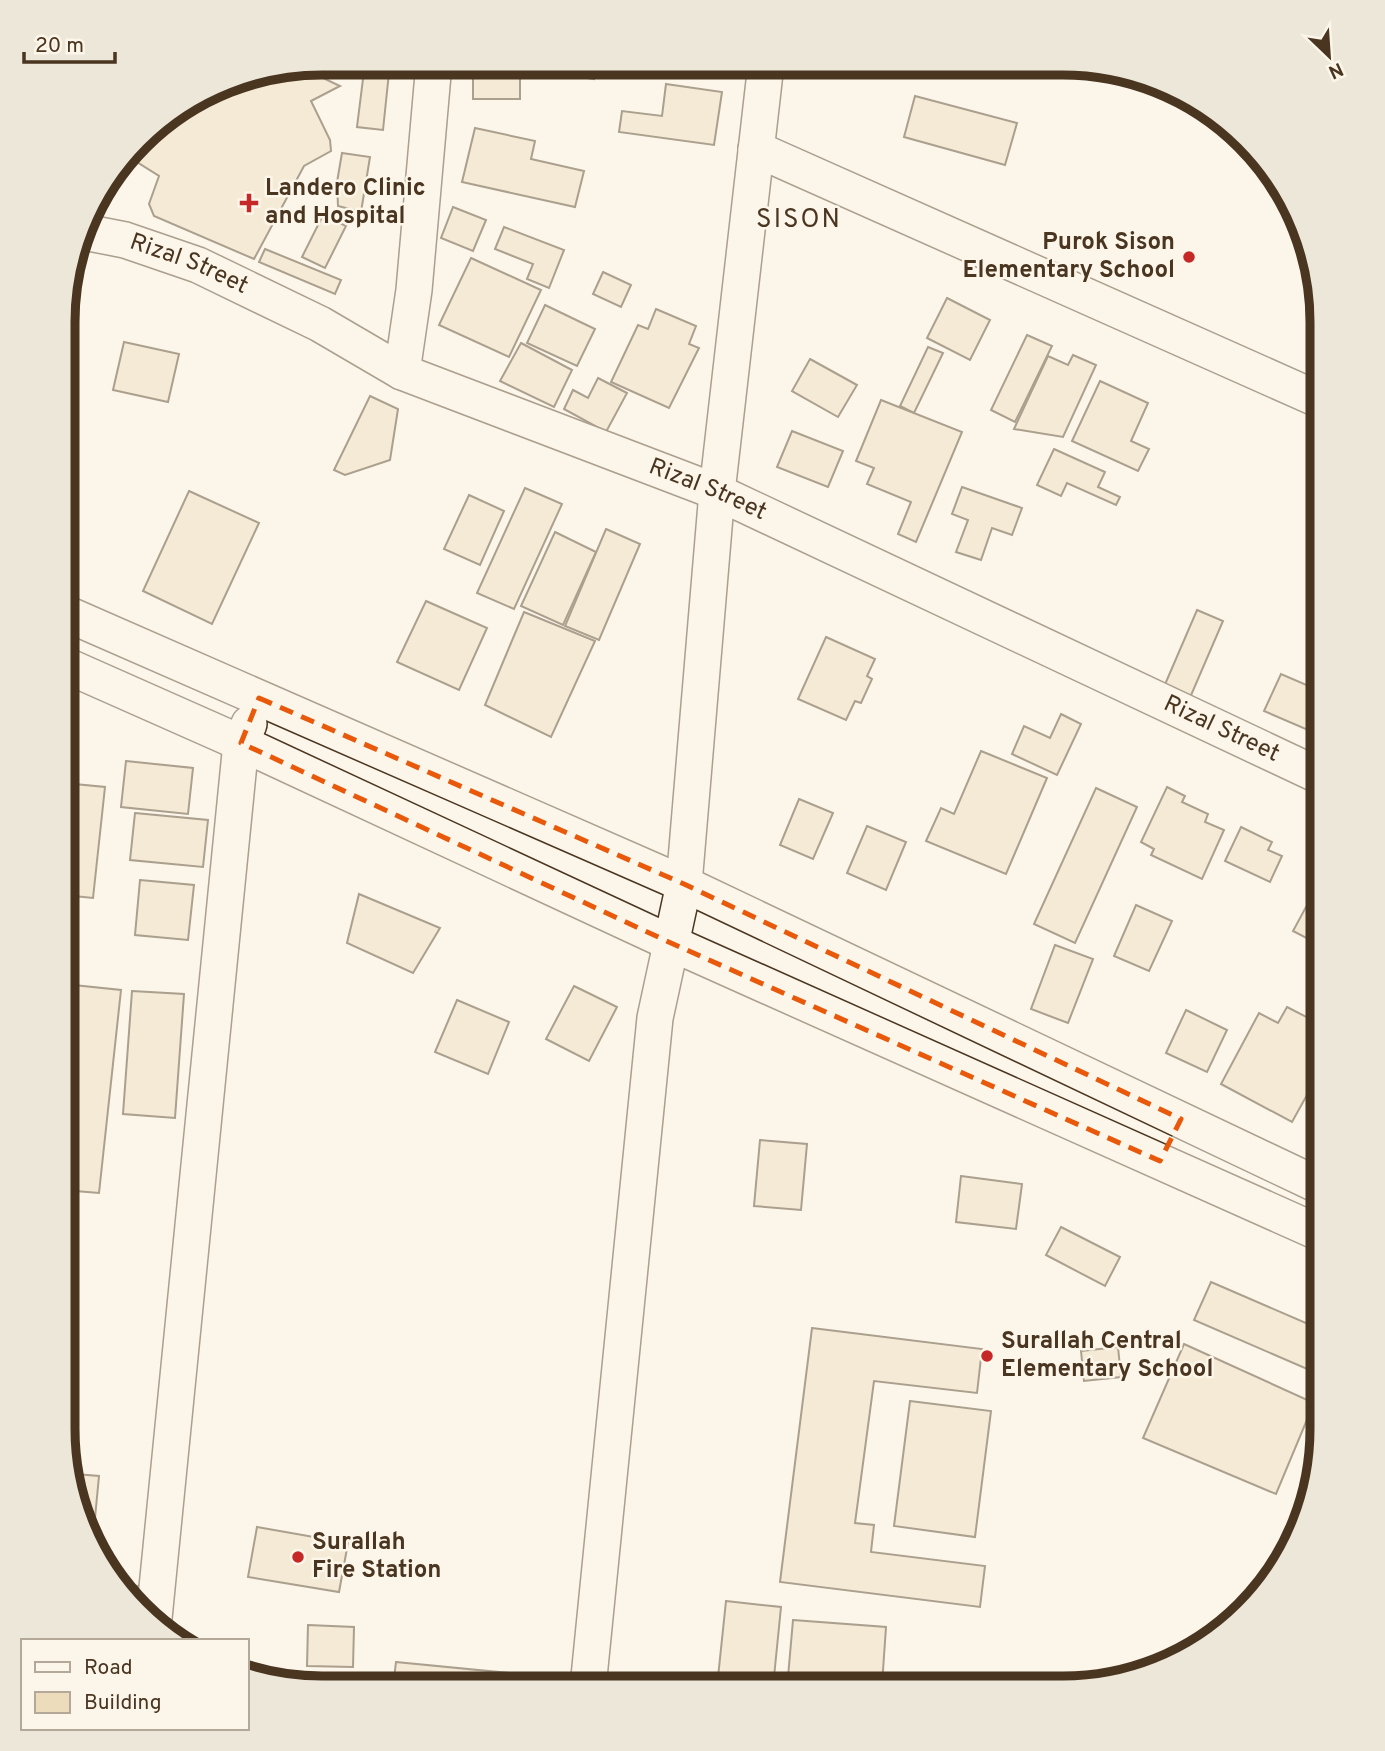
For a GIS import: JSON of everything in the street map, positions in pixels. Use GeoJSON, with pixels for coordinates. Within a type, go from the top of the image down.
{"type":"FeatureCollection","features":[{"type":"Feature","properties":{"kind":"street"},"geometry":{"type":"LineString","coordinates":[[589,1676],[655,1018],[684,884],[717,492],[765,75]]}},
{"type":"Feature","properties":{"kind":"street"},"geometry":{"type":"LineString","coordinates":[[402,372],[414,290],[433,76]]}},
{"type":"Feature","properties":{"kind":"street"},"geometry":{"type":"LineString","coordinates":[[756,149],[1310,396]]}},
{"type":"Feature","properties":{"kind":"street","name":"Rizal Street"},"geometry":{"type":"LineString","coordinates":[[92,234],[125,240],[198,265],[320,324],[402,372],[717,492],[1310,771]]}},
{"type":"Feature","properties":{"kind":"street"},"geometry":{"type":"LineString","coordinates":[[75,617],[684,884],[1309,1180]]}},
{"type":"Feature","properties":{"kind":"street"},"geometry":{"type":"LineString","coordinates":[[75,669],[241,743],[671,943],[1309,1228]]}},
{"type":"Feature","properties":{"kind":"street"},"geometry":{"type":"LineString","coordinates":[[155,1610],[241,743],[259,698]]}},
{"type":"Feature","properties":{"kind":"street"},"geometry":{"type":"LineString","coordinates":[[1160,1161],[1181,1119]]}},
{"type":"Feature","properties":{"kind":"highlighted area"},"geometry":{"type":"Polygon","coordinates":[[[259,698],[684,884],[1181,1119],[1160,1161],[671,943],[241,743],[259,698]]]}},
{"type":"Feature","properties":{"kind":"building"},"geometry":{"type":"Polygon","coordinates":[[[306,76],[319,76],[340,86],[311,101],[330,140],[331,151],[304,166],[254,259],[154,216],[149,204],[159,176],[137,162],[172,126],[199,108],[243,88],[306,76]]]}},
{"type":"Feature","properties":{"kind":"building"},"geometry":{"type":"Polygon","coordinates":[[[363,76],[389,76],[383,130],[357,127],[363,76]]]}},
{"type":"Feature","properties":{"kind":"building"},"geometry":{"type":"Polygon","coordinates":[[[473,76],[520,76],[520,99],[473,99],[473,76]]]}},
{"type":"Feature","properties":{"kind":"building"},"geometry":{"type":"Polygon","coordinates":[[[572,76],[594,76],[594,79],[572,76]]]}},
{"type":"Feature","properties":{"kind":"building"},"geometry":{"type":"Polygon","coordinates":[[[666,84],[722,92],[714,145],[619,132],[622,111],[662,116],[666,84]]]}},
{"type":"Feature","properties":{"kind":"building"},"geometry":{"type":"Polygon","coordinates":[[[915,96],[1017,123],[1005,165],[904,137],[915,96]]]}},
{"type":"Feature","properties":{"kind":"building"},"geometry":{"type":"Polygon","coordinates":[[[475,128],[535,141],[531,159],[584,171],[575,207],[462,182],[475,128]]]}},
{"type":"Feature","properties":{"kind":"building"},"geometry":{"type":"Polygon","coordinates":[[[342,153],[370,157],[361,212],[338,206],[337,182],[342,153]]]}},
{"type":"Feature","properties":{"kind":"building"},"geometry":{"type":"Polygon","coordinates":[[[453,207],[486,220],[473,251],[441,238],[453,207]]]}},
{"type":"Feature","properties":{"kind":"building"},"geometry":{"type":"Polygon","coordinates":[[[323,215],[346,226],[325,268],[302,257],[323,215]]]}},
{"type":"Feature","properties":{"kind":"building"},"geometry":{"type":"Polygon","coordinates":[[[504,227],[564,250],[549,288],[527,279],[533,264],[495,249],[504,227]]]}},
{"type":"Feature","properties":{"kind":"building"},"geometry":{"type":"Polygon","coordinates":[[[265,249],[341,280],[335,294],[259,262],[265,249]]]}},
{"type":"Feature","properties":{"kind":"building"},"geometry":{"type":"Polygon","coordinates":[[[471,258],[541,290],[509,357],[439,325],[471,258]]]}},
{"type":"Feature","properties":{"kind":"building"},"geometry":{"type":"Polygon","coordinates":[[[603,272],[631,285],[621,307],[593,294],[603,272]]]}},
{"type":"Feature","properties":{"kind":"building"},"geometry":{"type":"Polygon","coordinates":[[[947,298],[990,320],[970,360],[927,338],[947,298]]]}},
{"type":"Feature","properties":{"kind":"building"},"geometry":{"type":"Polygon","coordinates":[[[545,305],[595,329],[577,366],[527,343],[545,305]]]}},
{"type":"Feature","properties":{"kind":"building"},"geometry":{"type":"Polygon","coordinates":[[[656,309],[696,326],[689,344],[699,348],[669,408],[611,382],[638,325],[648,329],[656,309]]]}},
{"type":"Feature","properties":{"kind":"building"},"geometry":{"type":"Polygon","coordinates":[[[1027,335],[1052,346],[1015,422],[991,410],[1027,335]]]}},
{"type":"Feature","properties":{"kind":"building"},"geometry":{"type":"Polygon","coordinates":[[[124,342],[179,354],[168,402],[113,390],[124,342]]]}},
{"type":"Feature","properties":{"kind":"building"},"geometry":{"type":"Polygon","coordinates":[[[521,343],[572,370],[554,407],[500,381],[521,343]]]}},
{"type":"Feature","properties":{"kind":"building"},"geometry":{"type":"Polygon","coordinates":[[[928,347],[943,353],[914,413],[900,406],[928,347]]]}},
{"type":"Feature","properties":{"kind":"building"},"geometry":{"type":"Polygon","coordinates":[[[1073,355],[1096,365],[1063,437],[1014,429],[1048,356],[1068,365],[1073,355]]]}},
{"type":"Feature","properties":{"kind":"building"},"geometry":{"type":"Polygon","coordinates":[[[810,359],[857,385],[838,417],[792,391],[810,359]]]}},
{"type":"Feature","properties":{"kind":"building"},"geometry":{"type":"Polygon","coordinates":[[[598,378],[627,393],[606,432],[564,409],[573,390],[588,398],[598,378]]]}},
{"type":"Feature","properties":{"kind":"building"},"geometry":{"type":"Polygon","coordinates":[[[1100,381],[1148,403],[1131,441],[1149,449],[1138,471],[1072,441],[1100,381]]]}},
{"type":"Feature","properties":{"kind":"building"},"geometry":{"type":"Polygon","coordinates":[[[370,396],[398,409],[390,460],[345,475],[334,470],[370,396]]]}},
{"type":"Feature","properties":{"kind":"building"},"geometry":{"type":"Polygon","coordinates":[[[881,400],[962,432],[916,542],[898,534],[911,502],[867,484],[874,468],[856,461],[881,400]]]}},
{"type":"Feature","properties":{"kind":"building"},"geometry":{"type":"Polygon","coordinates":[[[792,431],[843,451],[828,487],[777,467],[792,431]]]}},
{"type":"Feature","properties":{"kind":"building"},"geometry":{"type":"Polygon","coordinates":[[[1054,449],[1105,472],[1098,487],[1120,497],[1116,505],[1067,483],[1061,496],[1037,485],[1054,449]]]}},
{"type":"Feature","properties":{"kind":"building"},"geometry":{"type":"Polygon","coordinates":[[[962,487],[1022,508],[1012,535],[992,528],[981,560],[956,552],[968,520],[952,514],[962,487]]]}},
{"type":"Feature","properties":{"kind":"building"},"geometry":{"type":"Polygon","coordinates":[[[525,488],[562,504],[514,609],[477,593],[525,488]]]}},
{"type":"Feature","properties":{"kind":"building"},"geometry":{"type":"Polygon","coordinates":[[[189,491],[259,523],[212,624],[143,591],[189,491]]]}},
{"type":"Feature","properties":{"kind":"building"},"geometry":{"type":"Polygon","coordinates":[[[469,495],[504,511],[480,565],[444,549],[469,495]]]}},
{"type":"Feature","properties":{"kind":"building"},"geometry":{"type":"Polygon","coordinates":[[[606,529],[640,544],[599,640],[565,626],[606,529]]]}},
{"type":"Feature","properties":{"kind":"building"},"geometry":{"type":"Polygon","coordinates":[[[555,532],[596,552],[563,625],[521,606],[555,532]]]}},
{"type":"Feature","properties":{"kind":"building"},"geometry":{"type":"Polygon","coordinates":[[[426,601],[487,628],[459,690],[397,662],[426,601]]]}},
{"type":"Feature","properties":{"kind":"building"},"geometry":{"type":"Polygon","coordinates":[[[1197,610],[1223,621],[1189,700],[1163,689],[1197,610]]]}},
{"type":"Feature","properties":{"kind":"building"},"geometry":{"type":"Polygon","coordinates":[[[524,612],[595,641],[551,737],[485,705],[524,612]]]}},
{"type":"Feature","properties":{"kind":"building"},"geometry":{"type":"Polygon","coordinates":[[[826,637],[875,659],[867,676],[872,679],[861,703],[855,701],[846,720],[798,699],[826,637]]]}},
{"type":"Feature","properties":{"kind":"building"},"geometry":{"type":"Polygon","coordinates":[[[1281,674],[1310,686],[1310,731],[1264,711],[1281,674]]]}},
{"type":"Feature","properties":{"kind":"building"},"geometry":{"type":"Polygon","coordinates":[[[1061,714],[1081,724],[1057,775],[1012,754],[1024,726],[1050,738],[1061,714]]]}},
{"type":"Feature","properties":{"kind":"building"},"geometry":{"type":"Polygon","coordinates":[[[981,751],[1047,778],[1006,874],[926,841],[941,808],[954,814],[981,751]]]}},
{"type":"Feature","properties":{"kind":"building"},"geometry":{"type":"Polygon","coordinates":[[[126,761],[193,768],[188,814],[121,807],[126,761]]]}},
{"type":"Feature","properties":{"kind":"building"},"geometry":{"type":"Polygon","coordinates":[[[75,784],[105,787],[93,898],[75,896],[75,784]]]}},
{"type":"Feature","properties":{"kind":"building"},"geometry":{"type":"Polygon","coordinates":[[[1167,787],[1185,796],[1182,802],[1208,814],[1205,822],[1224,830],[1202,879],[1151,855],[1154,849],[1141,842],[1167,787]]]}},
{"type":"Feature","properties":{"kind":"building"},"geometry":{"type":"Polygon","coordinates":[[[1096,788],[1137,807],[1075,943],[1034,924],[1096,788]]]}},
{"type":"Feature","properties":{"kind":"building"},"geometry":{"type":"Polygon","coordinates":[[[799,799],[833,813],[813,859],[780,845],[799,799]]]}},
{"type":"Feature","properties":{"kind":"building"},"geometry":{"type":"Polygon","coordinates":[[[135,813],[208,820],[203,867],[130,860],[135,813]]]}},
{"type":"Feature","properties":{"kind":"building"},"geometry":{"type":"Polygon","coordinates":[[[867,826],[906,842],[886,890],[847,873],[867,826]]]}},
{"type":"Feature","properties":{"kind":"building"},"geometry":{"type":"Polygon","coordinates":[[[1241,827],[1272,842],[1268,850],[1282,856],[1270,882],[1225,861],[1241,827]]]}},
{"type":"Feature","properties":{"kind":"building"},"geometry":{"type":"Polygon","coordinates":[[[140,880],[194,885],[188,940],[135,935],[140,880]]]}},
{"type":"Feature","properties":{"kind":"building"},"geometry":{"type":"Polygon","coordinates":[[[359,894],[440,928],[413,973],[347,943],[359,894]]]}},
{"type":"Feature","properties":{"kind":"building"},"geometry":{"type":"Polygon","coordinates":[[[1309,901],[1309,940],[1293,931],[1309,901]]]}},
{"type":"Feature","properties":{"kind":"building"},"geometry":{"type":"Polygon","coordinates":[[[1136,905],[1172,921],[1149,971],[1114,956],[1136,905]]]}},
{"type":"Feature","properties":{"kind":"building"},"geometry":{"type":"Polygon","coordinates":[[[1055,945],[1093,959],[1068,1023],[1031,1009],[1055,945]]]}},
{"type":"Feature","properties":{"kind":"building"},"geometry":{"type":"Polygon","coordinates":[[[75,985],[121,990],[99,1193],[75,1191],[75,985]]]}},
{"type":"Feature","properties":{"kind":"building"},"geometry":{"type":"Polygon","coordinates":[[[574,986],[617,1007],[589,1061],[546,1039],[574,986]]]}},
{"type":"Feature","properties":{"kind":"building"},"geometry":{"type":"Polygon","coordinates":[[[132,991],[184,994],[175,1118],[123,1114],[132,991]]]}},
{"type":"Feature","properties":{"kind":"building"},"geometry":{"type":"Polygon","coordinates":[[[457,1000],[509,1022],[488,1074],[435,1052],[457,1000]]]}},
{"type":"Feature","properties":{"kind":"building"},"geometry":{"type":"Polygon","coordinates":[[[1287,1007],[1309,1019],[1309,1091],[1292,1122],[1221,1084],[1259,1013],[1278,1023],[1287,1007]]]}},
{"type":"Feature","properties":{"kind":"building"},"geometry":{"type":"Polygon","coordinates":[[[1186,1010],[1227,1030],[1207,1072],[1166,1053],[1186,1010]]]}},
{"type":"Feature","properties":{"kind":"building"},"geometry":{"type":"Polygon","coordinates":[[[760,1140],[807,1144],[801,1210],[754,1206],[760,1140]]]}},
{"type":"Feature","properties":{"kind":"building"},"geometry":{"type":"Polygon","coordinates":[[[961,1176],[1022,1184],[1016,1229],[956,1222],[961,1176]]]}},
{"type":"Feature","properties":{"kind":"building"},"geometry":{"type":"Polygon","coordinates":[[[1061,1227],[1120,1257],[1105,1286],[1046,1255],[1061,1227]]]}},
{"type":"Feature","properties":{"kind":"building"},"geometry":{"type":"Polygon","coordinates":[[[1211,1282],[1309,1324],[1309,1370],[1194,1320],[1211,1282]]]}},
{"type":"Feature","properties":{"kind":"building"},"geometry":{"type":"Polygon","coordinates":[[[812,1328],[982,1349],[977,1393],[874,1381],[855,1523],[874,1525],[871,1552],[985,1566],[980,1607],[780,1582],[812,1328]]]}},
{"type":"Feature","properties":{"kind":"building"},"geometry":{"type":"Polygon","coordinates":[[[1184,1344],[1309,1401],[1309,1415],[1276,1494],[1143,1438],[1184,1344]]]}},
{"type":"Feature","properties":{"kind":"building"},"geometry":{"type":"Polygon","coordinates":[[[1118,1347],[1121,1377],[1084,1381],[1081,1351],[1118,1347]]]}},
{"type":"Feature","properties":{"kind":"building"},"geometry":{"type":"Polygon","coordinates":[[[910,1401],[991,1411],[975,1537],[894,1526],[910,1401]]]}},
{"type":"Feature","properties":{"kind":"building"},"geometry":{"type":"Polygon","coordinates":[[[80,1474],[99,1476],[94,1524],[80,1474]]]}},
{"type":"Feature","properties":{"kind":"building"},"geometry":{"type":"Polygon","coordinates":[[[257,1527],[348,1543],[339,1592],[248,1577],[257,1527]]]}},
{"type":"Feature","properties":{"kind":"building"},"geometry":{"type":"Polygon","coordinates":[[[726,1601],[781,1607],[774,1675],[718,1675],[726,1601]]]}},
{"type":"Feature","properties":{"kind":"building"},"geometry":{"type":"Polygon","coordinates":[[[793,1620],[886,1627],[883,1675],[788,1675],[793,1620]]]}},
{"type":"Feature","properties":{"kind":"building"},"geometry":{"type":"Polygon","coordinates":[[[308,1625],[354,1627],[353,1667],[307,1666],[308,1625]]]}},
{"type":"Feature","properties":{"kind":"building"},"geometry":{"type":"Polygon","coordinates":[[[396,1662],[537,1676],[394,1676],[396,1662]]]}},
{"type":"Feature","properties":{"kind":"place","name":"Landero Clinic and Hospital"},"geometry":{"type":"Point","coordinates":[249,203]}},
{"type":"Feature","properties":{"kind":"place","name":"Purok Sison Elementary School"},"geometry":{"type":"Point","coordinates":[1189,257]}},
{"type":"Feature","properties":{"kind":"place","name":"Surallah Central Elementary School"},"geometry":{"type":"Point","coordinates":[987,1356]}},
{"type":"Feature","properties":{"kind":"place","name":"Surallah Fire Station"},"geometry":{"type":"Point","coordinates":[298,1557]}},
{"type":"Feature","properties":{"kind":"district","name":"SISON"},"geometry":{"type":"Point","coordinates":[799,220]}}]}
